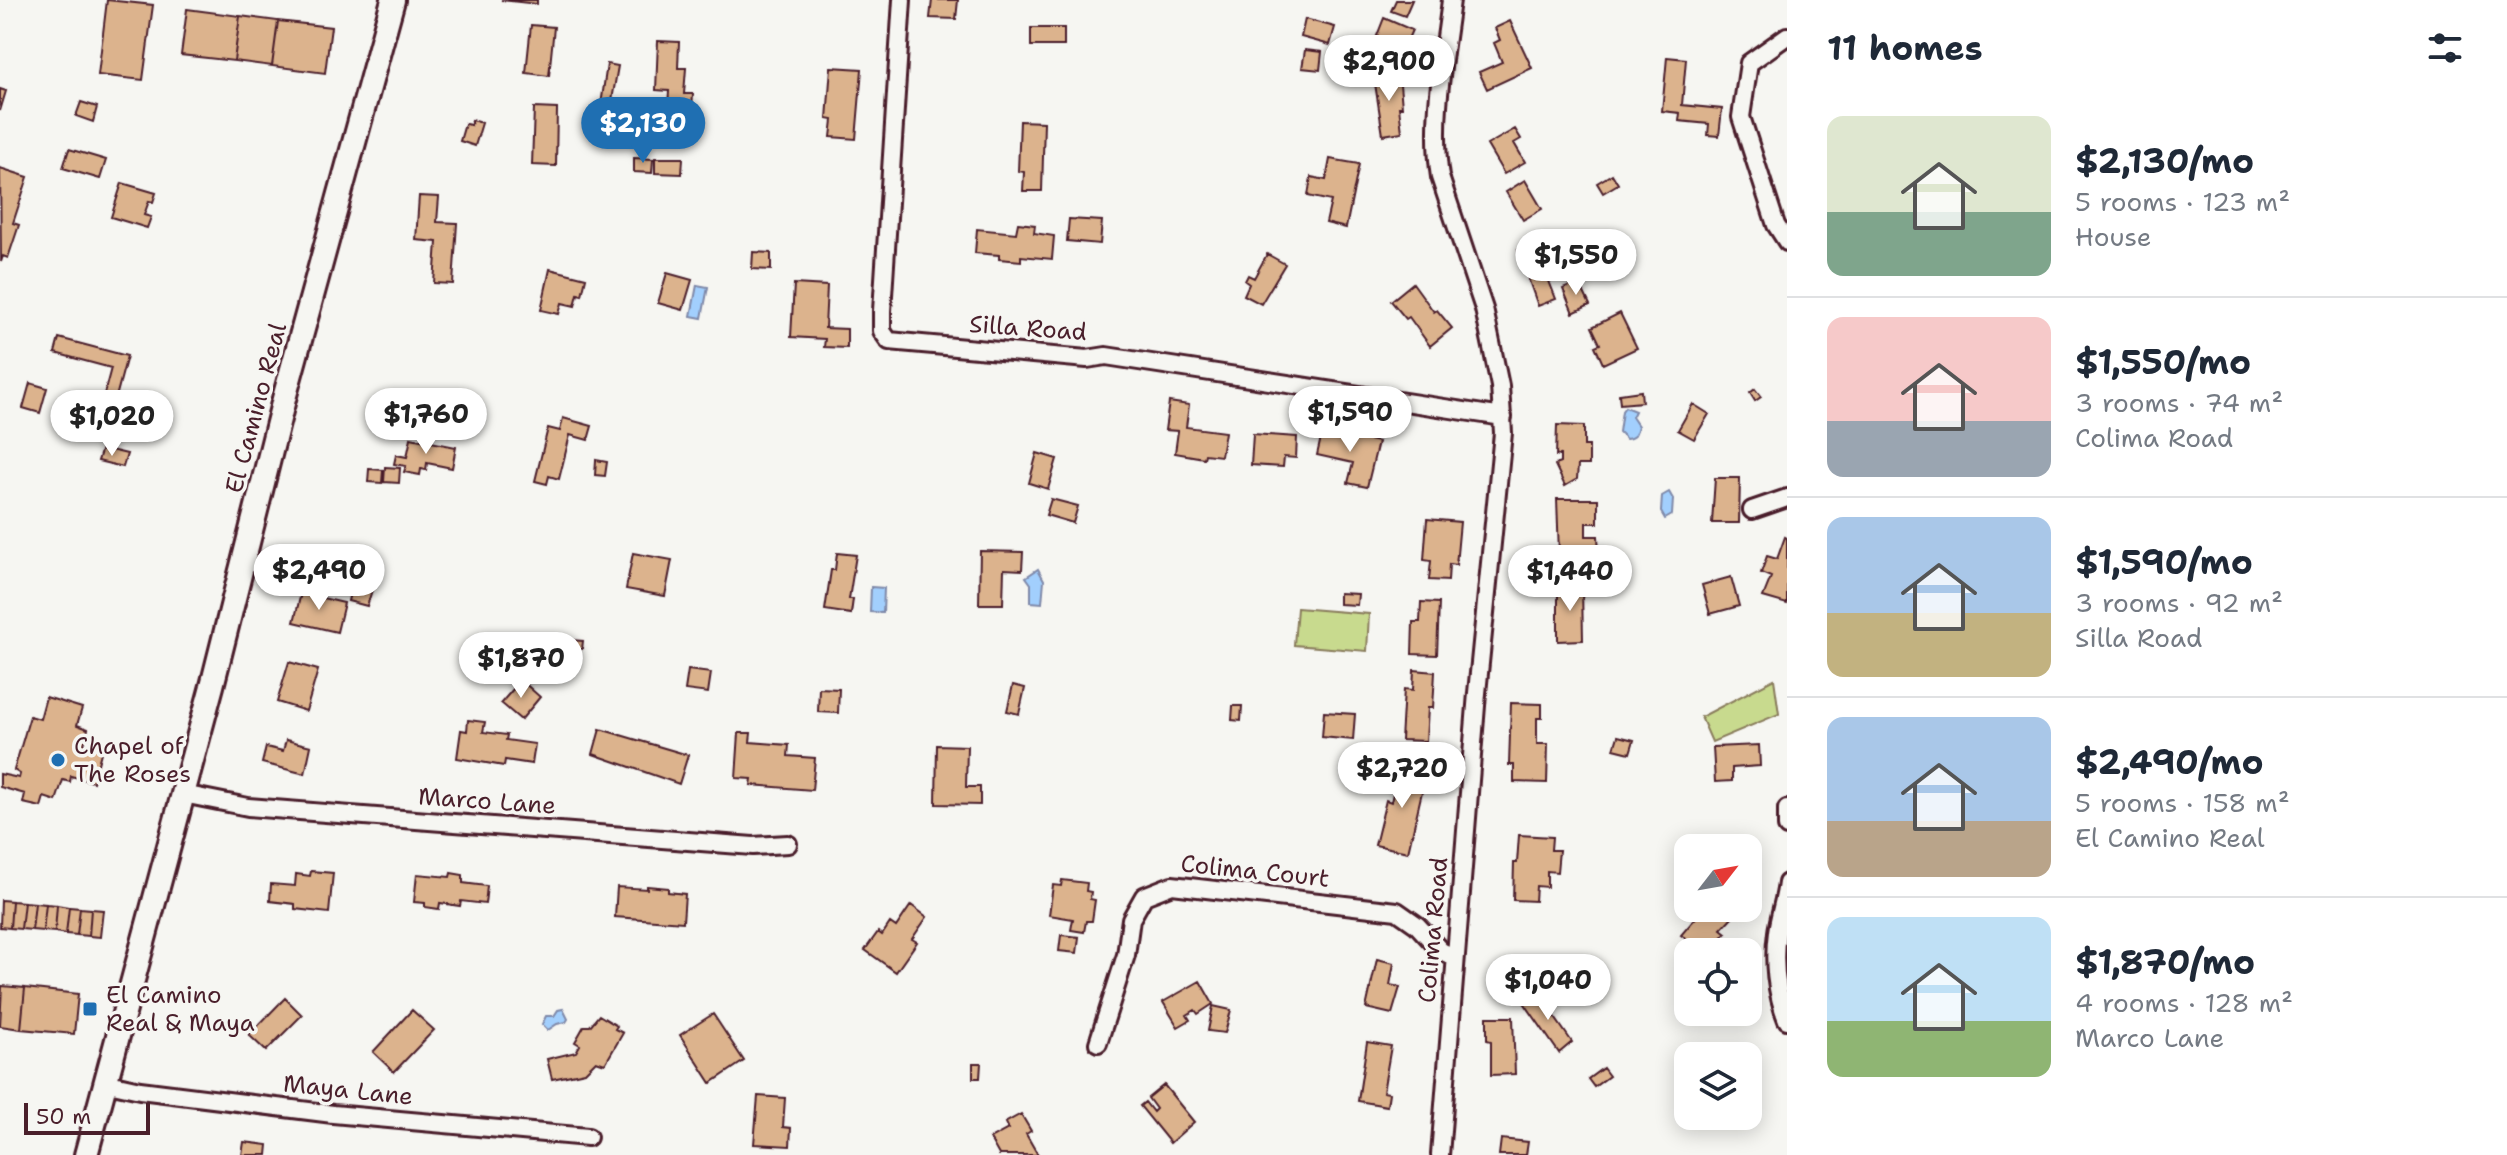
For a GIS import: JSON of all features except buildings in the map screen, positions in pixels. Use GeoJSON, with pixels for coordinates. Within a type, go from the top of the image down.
{"type":"FeatureCollection","features":[{"type":"Feature","properties":{"kind":"main road","name":"El Camino Real"},"geometry":{"type":"LineString","coordinates":[[86,1155],[285,395],[393,0]]}},
{"type":"Feature","properties":{"kind":"street","name":"Silla Road"},"geometry":{"type":"LineString","coordinates":[[902,0],[882,311],[882,331],[889,341],[1087,359],[1106,356],[1503,417]]}},
{"type":"Feature","properties":{"kind":"street","name":"Colima Road"},"geometry":{"type":"LineString","coordinates":[[1440,1155],[1454,957],[1503,417],[1500,386],[1484,309],[1448,203],[1437,155],[1438,106],[1451,0]]}},
{"type":"Feature","properties":{"kind":"street"},"geometry":{"type":"LineString","coordinates":[[1787,36],[1749,63],[1741,117],[1776,225],[1787,242]]}},
{"type":"Feature","properties":{"kind":"street"},"geometry":{"type":"LineString","coordinates":[[1752,510],[1787,498]]}},
{"type":"Feature","properties":{"kind":"street","name":"Marco Lane"},"geometry":{"type":"LineString","coordinates":[[183,794],[248,807],[753,846],[788,844]]}},
{"type":"Feature","properties":{"kind":"street"},"geometry":{"type":"LineString","coordinates":[[1787,809],[1787,827]]}},
{"type":"Feature","properties":{"kind":"street"},"geometry":{"type":"LineString","coordinates":[[1787,883],[1777,932],[1776,973],[1780,1001],[1787,1020]]}},
{"type":"Feature","properties":{"kind":"street","name":"Colima Court"},"geometry":{"type":"LineString","coordinates":[[1098,1043],[1126,955],[1131,919],[1144,896],[1172,885],[1397,911],[1417,925],[1441,951],[1454,957]]}},
{"type":"Feature","properties":{"kind":"street","name":"Maya Lane"},"geometry":{"type":"LineString","coordinates":[[104,1082],[140,1090],[333,1114],[588,1137]]}},
{"type":"Feature","properties":{"kind":"green space"},"geometry":{"type":"Polygon","coordinates":[[[1297,608],[1369,614],[1367,651],[1294,645],[1297,608]]]}},
{"type":"Feature","properties":{"kind":"green space"},"geometry":{"type":"Polygon","coordinates":[[[1774,679],[1779,714],[1712,742],[1701,717],[1774,679]]]}},
{"type":"Feature","properties":{"kind":"water"},"geometry":{"type":"Polygon","coordinates":[[[697,285],[708,287],[702,318],[691,316],[697,285]]]}},
{"type":"Feature","properties":{"kind":"water"},"geometry":{"type":"Polygon","coordinates":[[[1625,407],[1635,411],[1632,417],[1638,426],[1635,435],[1626,439],[1619,432],[1625,407]]]}},
{"type":"Feature","properties":{"kind":"water"},"geometry":{"type":"Polygon","coordinates":[[[1669,492],[1673,499],[1672,515],[1665,519],[1661,512],[1662,496],[1669,492]]]}},
{"type":"Feature","properties":{"kind":"water"},"geometry":{"type":"Polygon","coordinates":[[[1038,569],[1044,580],[1042,603],[1031,602],[1031,584],[1026,577],[1038,569]]]}},
{"type":"Feature","properties":{"kind":"water"},"geometry":{"type":"Polygon","coordinates":[[[871,587],[884,588],[883,613],[870,612],[871,587]]]}},
{"type":"Feature","properties":{"kind":"water"},"geometry":{"type":"Polygon","coordinates":[[[563,1009],[568,1019],[566,1022],[548,1030],[542,1024],[546,1016],[554,1016],[563,1009]]]}},
{"type":"Feature","properties":{"kind":"place","name":"Chapel of The Roses"},"geometry":{"type":"Point","coordinates":[58,760]}},
{"type":"Feature","properties":{"kind":"place","name":"El Camino Real & Maya"},"geometry":{"type":"Point","coordinates":[90,1009]}}]}
